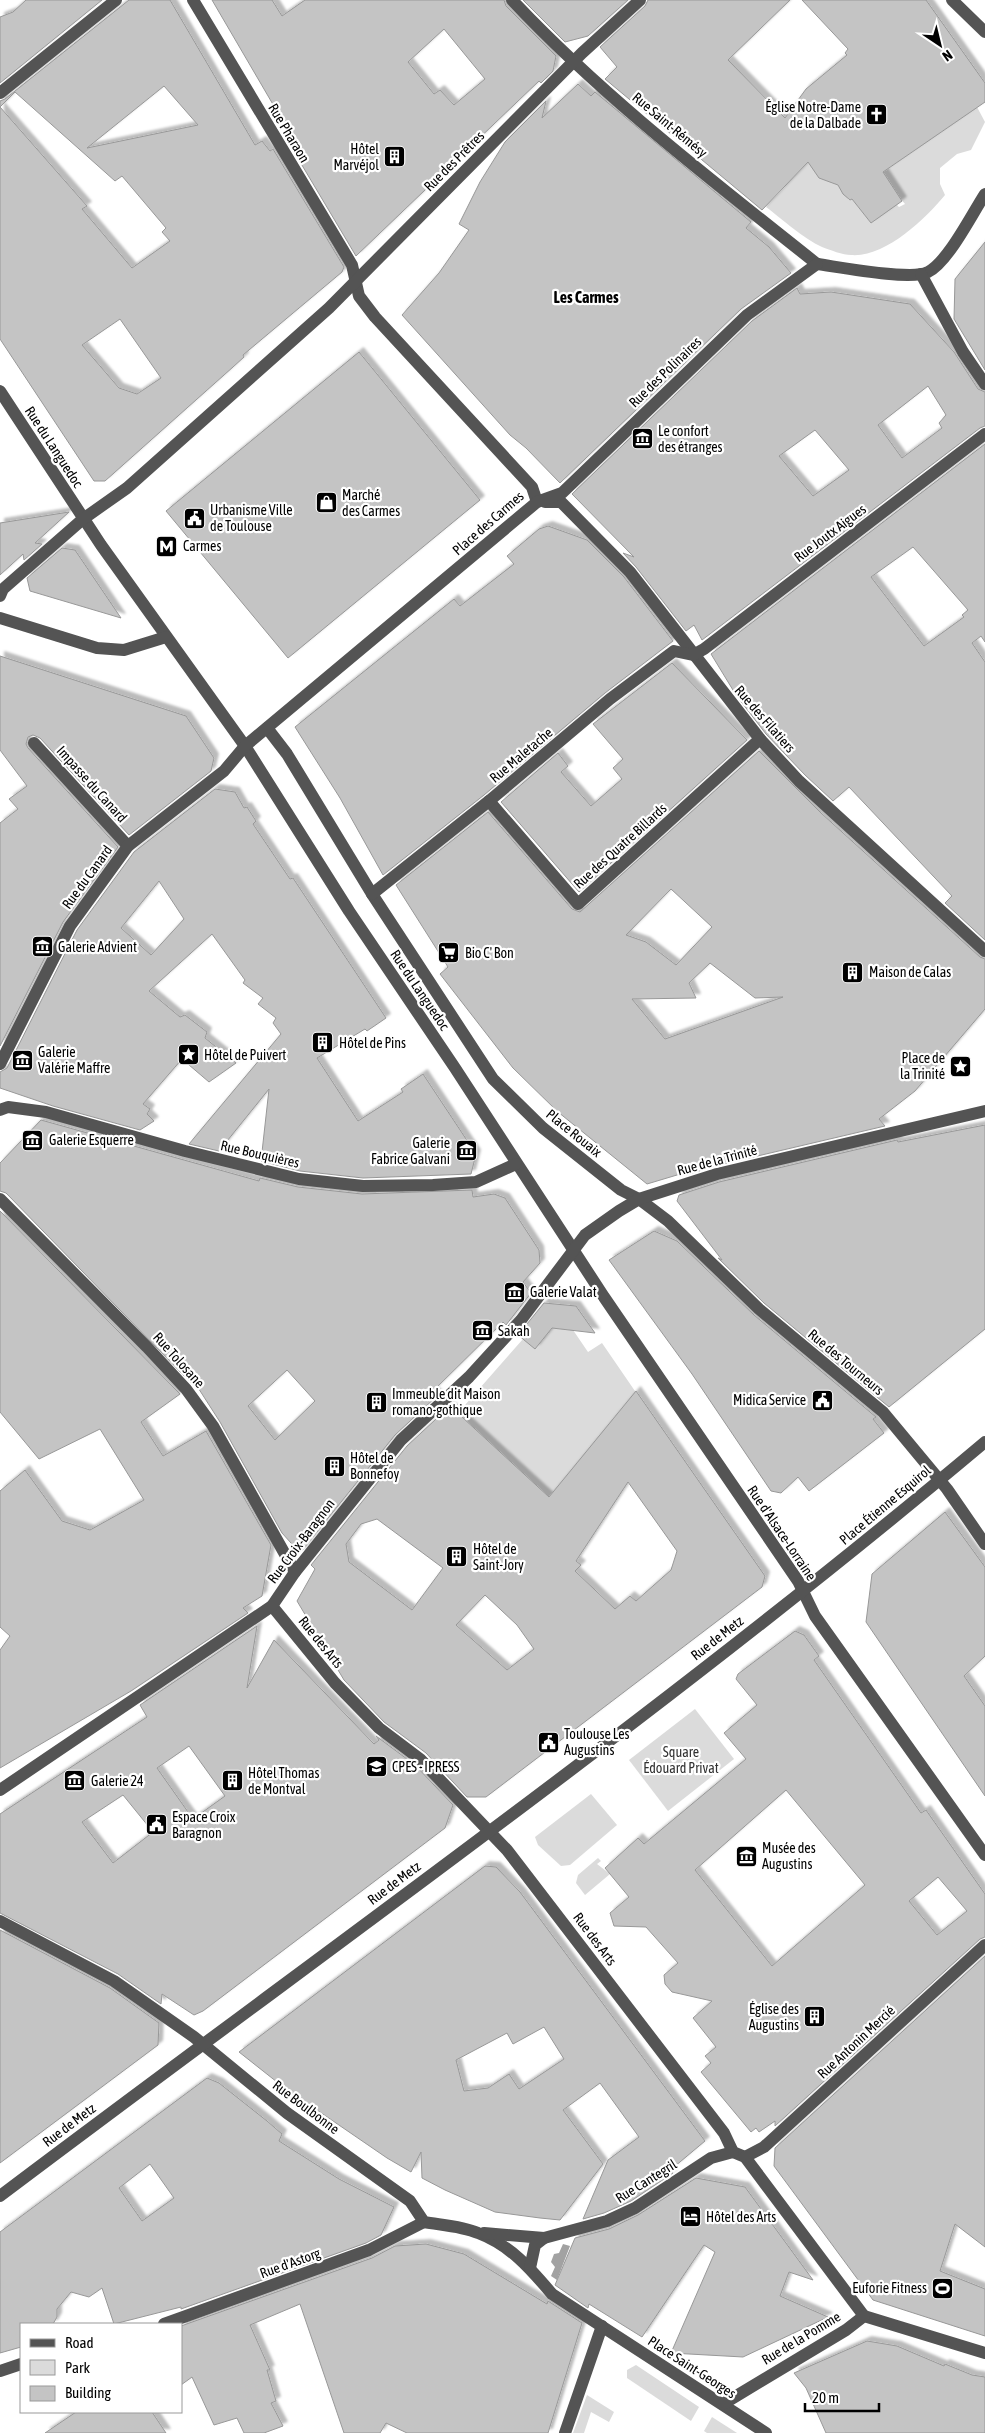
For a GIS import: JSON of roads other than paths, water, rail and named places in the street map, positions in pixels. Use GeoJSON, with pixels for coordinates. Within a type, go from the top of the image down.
{"type":"FeatureCollection","features":[{"type":"Feature","properties":{"kind":"street"},"geometry":{"type":"LineString","coordinates":[[0,93],[116,0]]}},
{"type":"Feature","properties":{"kind":"street","name":"Rue Pharaon"},"geometry":{"type":"LineString","coordinates":[[193,0],[352,265],[356,282]]}},
{"type":"Feature","properties":{"kind":"street","name":"Rue Saint-Rémésy"},"geometry":{"type":"LineString","coordinates":[[512,0],[556,48],[729,194],[817,264]]}},
{"type":"Feature","properties":{"kind":"street","name":"Rue des Prêtres"},"geometry":{"type":"LineString","coordinates":[[356,282],[574,63],[640,0]]}},
{"type":"Feature","properties":{"kind":"street"},"geometry":{"type":"LineString","coordinates":[[952,0],[985,32]]}},
{"type":"Feature","properties":{"kind":"street"},"geometry":{"type":"LineString","coordinates":[[817,264],[908,275],[928,273],[942,260],[985,194]]}},
{"type":"Feature","properties":{"kind":"street","name":"Rue des Polinaires"},"geometry":{"type":"LineString","coordinates":[[537,502],[562,493],[747,315],[817,264]]}},
{"type":"Feature","properties":{"kind":"street"},"geometry":{"type":"LineString","coordinates":[[920,274],[963,352],[985,384]]}},
{"type":"Feature","properties":{"kind":"street"},"geometry":{"type":"LineString","coordinates":[[0,596],[3,589],[83,519],[127,488],[356,282]]}},
{"type":"Feature","properties":{"kind":"street","name":"Place des Carmes"},"geometry":{"type":"LineString","coordinates":[[245,746],[537,502],[532,487],[375,317],[359,296],[356,282]]}},
{"type":"Feature","properties":{"kind":"street","name":"Rue du Languedoc"},"geometry":{"type":"LineString","coordinates":[[0,391],[83,519]]}},
{"type":"Feature","properties":{"kind":"street","name":"Rue Joutx Aigues"},"geometry":{"type":"LineString","coordinates":[[693,655],[704,649],[985,434]]}},
{"type":"Feature","properties":{"kind":"street","name":"Rue des Filatiers"},"geometry":{"type":"LineString","coordinates":[[537,502],[561,502],[630,572],[760,739],[800,781],[985,951]]}},
{"type":"Feature","properties":{"kind":"street"},"geometry":{"type":"LineString","coordinates":[[83,519],[245,746]]}},
{"type":"Feature","properties":{"kind":"street"},"geometry":{"type":"LineString","coordinates":[[0,618],[97,648],[124,650],[166,637]]}},
{"type":"Feature","properties":{"kind":"street","name":"Rue Maletache"},"geometry":{"type":"LineString","coordinates":[[372,894],[489,801],[610,699],[674,651],[693,655]]}},
{"type":"Feature","properties":{"kind":"street","name":"Rue du Languedoc"},"geometry":{"type":"LineString","coordinates":[[267,728],[290,759],[372,894],[475,1053]]}},
{"type":"Feature","properties":{"kind":"street","name":"Rue des Quatre Billards"},"geometry":{"type":"LineString","coordinates":[[489,801],[578,904],[760,739]]}},
{"type":"Feature","properties":{"kind":"street","name":"Impasse du Canard"},"geometry":{"type":"LineString","coordinates":[[34,743],[128,846]]}},
{"type":"Feature","properties":{"kind":"street","name":"Rue du Languedoc"},"geometry":{"type":"LineString","coordinates":[[245,746],[349,911],[573,1250]]}},
{"type":"Feature","properties":{"kind":"street","name":"Rue du Canard"},"geometry":{"type":"LineString","coordinates":[[0,1064],[70,926],[128,846],[224,771],[245,746]]}},
{"type":"Feature","properties":{"kind":"street","name":"Place Rouaix"},"geometry":{"type":"LineString","coordinates":[[475,1053],[493,1079],[543,1128],[621,1190],[639,1199],[668,1221]]}},
{"type":"Feature","properties":{"kind":"street","name":"Rue Bouquières"},"geometry":{"type":"LineString","coordinates":[[0,1110],[8,1107],[46,1112],[185,1152],[299,1179],[363,1186],[476,1182],[516,1164]]}},
{"type":"Feature","properties":{"kind":"street","name":"Rue de la Trinité"},"geometry":{"type":"LineString","coordinates":[[573,1250],[584,1235],[639,1199],[718,1174],[885,1133],[985,1111]]}},
{"type":"Feature","properties":{"kind":"street","name":"Rue Tolosane"},"geometry":{"type":"LineString","coordinates":[[0,1199],[147,1346],[186,1389],[213,1426],[295,1572]]}},
{"type":"Feature","properties":{"kind":"street","name":"Rue des Tourneurs"},"geometry":{"type":"LineString","coordinates":[[668,1221],[759,1309],[882,1412],[939,1480],[985,1544]]}},
{"type":"Feature","properties":{"kind":"street","name":"Rue Croix-Baragnon"},"geometry":{"type":"LineString","coordinates":[[0,1790],[272,1606],[295,1572],[401,1440],[469,1377],[521,1320],[573,1250]]}},
{"type":"Feature","properties":{"kind":"street","name":"Rue d'Alsace-Lorraine"},"geometry":{"type":"LineString","coordinates":[[573,1250],[803,1589],[815,1616],[985,1855]]}},
{"type":"Feature","properties":{"kind":"street","name":"Place Étienne Esquirol"},"geometry":{"type":"LineString","coordinates":[[803,1589],[839,1563],[985,1442]]}},
{"type":"Feature","properties":{"kind":"street","name":"Rue de Metz"},"geometry":{"type":"LineString","coordinates":[[0,2196],[490,1831],[803,1589]]}},
{"type":"Feature","properties":{"kind":"street","name":"Rue des Arts"},"geometry":{"type":"LineString","coordinates":[[272,1606],[335,1683],[380,1728],[420,1760],[490,1831],[536,1886],[724,2133],[733,2152]]}},
{"type":"Feature","properties":{"kind":"street","name":"Rue Boulbonne"},"geometry":{"type":"LineString","coordinates":[[0,1921],[114,1981],[202,2044],[287,2113],[410,2201],[424,2222]]}},
{"type":"Feature","properties":{"kind":"street","name":"Rue Antonin Mercié"},"geometry":{"type":"LineString","coordinates":[[745,2157],[764,2147],[985,1945]]}},
{"type":"Feature","properties":{"kind":"street"},"geometry":{"type":"LineString","coordinates":[[733,2152],[745,2157],[864,2316],[985,2353]]}},
{"type":"Feature","properties":{"kind":"street","name":"Rue Cantegril"},"geometry":{"type":"LineString","coordinates":[[477,2232],[544,2238],[607,2221],[634,2208],[711,2158],[733,2152]]}},
{"type":"Feature","properties":{"kind":"street"},"geometry":{"type":"LineString","coordinates":[[424,2222],[477,2232],[509,2249],[530,2268],[535,2246],[544,2238]]}},
{"type":"Feature","properties":{"kind":"street","name":"Rue d'Astorg"},"geometry":{"type":"LineString","coordinates":[[167,2323],[369,2250],[424,2222]]}},
{"type":"Feature","properties":{"kind":"street","name":"Place Saint-Georges"},"geometry":{"type":"LineString","coordinates":[[530,2268],[552,2294],[766,2433]]}},
{"type":"Feature","properties":{"kind":"street","name":"Rue de la Pomme"},"geometry":{"type":"LineString","coordinates":[[723,2404],[846,2330],[864,2316]]}},
{"type":"Feature","properties":{"kind":"street"},"geometry":{"type":"LineString","coordinates":[[565,2433],[602,2326]]}},
{"type":"Feature","properties":{"kind":"street"},"geometry":{"type":"LineString","coordinates":[[0,2371],[20,2364]]}},
{"type":"Feature","properties":{"kind":"place","name":"Église Notre-Dame de la Dalbade"},"geometry":{"type":"Point","coordinates":[877,115]}},
{"type":"Feature","properties":{"kind":"place","name":"Hôtel Marvéjol"},"geometry":{"type":"Point","coordinates":[395,157]}},
{"type":"Feature","properties":{"kind":"place","name":"Le confort des étranges"},"geometry":{"type":"Point","coordinates":[642,439]}},
{"type":"Feature","properties":{"kind":"place","name":"Marché des Carmes"},"geometry":{"type":"Point","coordinates":[326,503]}},
{"type":"Feature","properties":{"kind":"place","name":"Urbanisme Ville de Toulouse"},"geometry":{"type":"Point","coordinates":[194,518]}},
{"type":"Feature","properties":{"kind":"place","name":"Carmes"},"geometry":{"type":"Point","coordinates":[167,546]}},
{"type":"Feature","properties":{"kind":"place","name":"Galerie Advient"},"geometry":{"type":"Point","coordinates":[42,947]}},
{"type":"Feature","properties":{"kind":"place","name":"Bio C' Bon"},"geometry":{"type":"Point","coordinates":[449,953]}},
{"type":"Feature","properties":{"kind":"place","name":"Maison de Calas"},"geometry":{"type":"Point","coordinates":[853,972]}},
{"type":"Feature","properties":{"kind":"place","name":"Hôtel de Pins"},"geometry":{"type":"Point","coordinates":[323,1043]}},
{"type":"Feature","properties":{"kind":"place","name":"Hôtel de Puivert"},"geometry":{"type":"Point","coordinates":[188,1055]}},
{"type":"Feature","properties":{"kind":"place","name":"Galerie Valérie Maffre"},"geometry":{"type":"Point","coordinates":[22,1060]}},
{"type":"Feature","properties":{"kind":"place","name":"Place de la Trinité"},"geometry":{"type":"Point","coordinates":[961,1066]}},
{"type":"Feature","properties":{"kind":"place","name":"Galerie Esquerre"},"geometry":{"type":"Point","coordinates":[33,1140]}},
{"type":"Feature","properties":{"kind":"place","name":"Galerie Fabrice Galvani"},"geometry":{"type":"Point","coordinates":[466,1151]}},
{"type":"Feature","properties":{"kind":"place","name":"Galerie Valat"},"geometry":{"type":"Point","coordinates":[514,1292]}},
{"type":"Feature","properties":{"kind":"place","name":"Sakah"},"geometry":{"type":"Point","coordinates":[482,1331]}},
{"type":"Feature","properties":{"kind":"place","name":"Midica Service"},"geometry":{"type":"Point","coordinates":[822,1400]}},
{"type":"Feature","properties":{"kind":"place","name":"Immeuble dit Maison romano-gothique"},"geometry":{"type":"Point","coordinates":[376,1402]}},
{"type":"Feature","properties":{"kind":"place","name":"Hôtel de Bonnefoy"},"geometry":{"type":"Point","coordinates":[334,1466]}},
{"type":"Feature","properties":{"kind":"place","name":"Hôtel de Saint-Jory"},"geometry":{"type":"Point","coordinates":[457,1557]}},
{"type":"Feature","properties":{"kind":"place","name":"Toulouse Les Augustins"},"geometry":{"type":"Point","coordinates":[548,1742]}},
{"type":"Feature","properties":{"kind":"place","name":"CPES - IPRESS"},"geometry":{"type":"Point","coordinates":[376,1767]}},
{"type":"Feature","properties":{"kind":"place","name":"Galerie 24"},"geometry":{"type":"Point","coordinates":[75,1781]}},
{"type":"Feature","properties":{"kind":"place","name":"Hôtel Thomas de Montval"},"geometry":{"type":"Point","coordinates":[232,1781]}},
{"type":"Feature","properties":{"kind":"place","name":"Espace Croix Baragnon"},"geometry":{"type":"Point","coordinates":[156,1825]}},
{"type":"Feature","properties":{"kind":"place","name":"Musée des Augustins"},"geometry":{"type":"Point","coordinates":[746,1856]}},
{"type":"Feature","properties":{"kind":"place","name":"Église des Augustins"},"geometry":{"type":"Point","coordinates":[815,2017]}},
{"type":"Feature","properties":{"kind":"place","name":"Hôtel des Arts"},"geometry":{"type":"Point","coordinates":[690,2217]}},
{"type":"Feature","properties":{"kind":"place","name":"Euforie Fitness"},"geometry":{"type":"Point","coordinates":[943,2288]}},
{"type":"Feature","properties":{"kind":"district","name":"Les Carmes"},"geometry":{"type":"Point","coordinates":[586,297]}},
{"type":"Feature","properties":{"kind":"park label","name":"Square Édouard Privat"},"geometry":{"type":"Point","coordinates":[681,1760]}}]}
